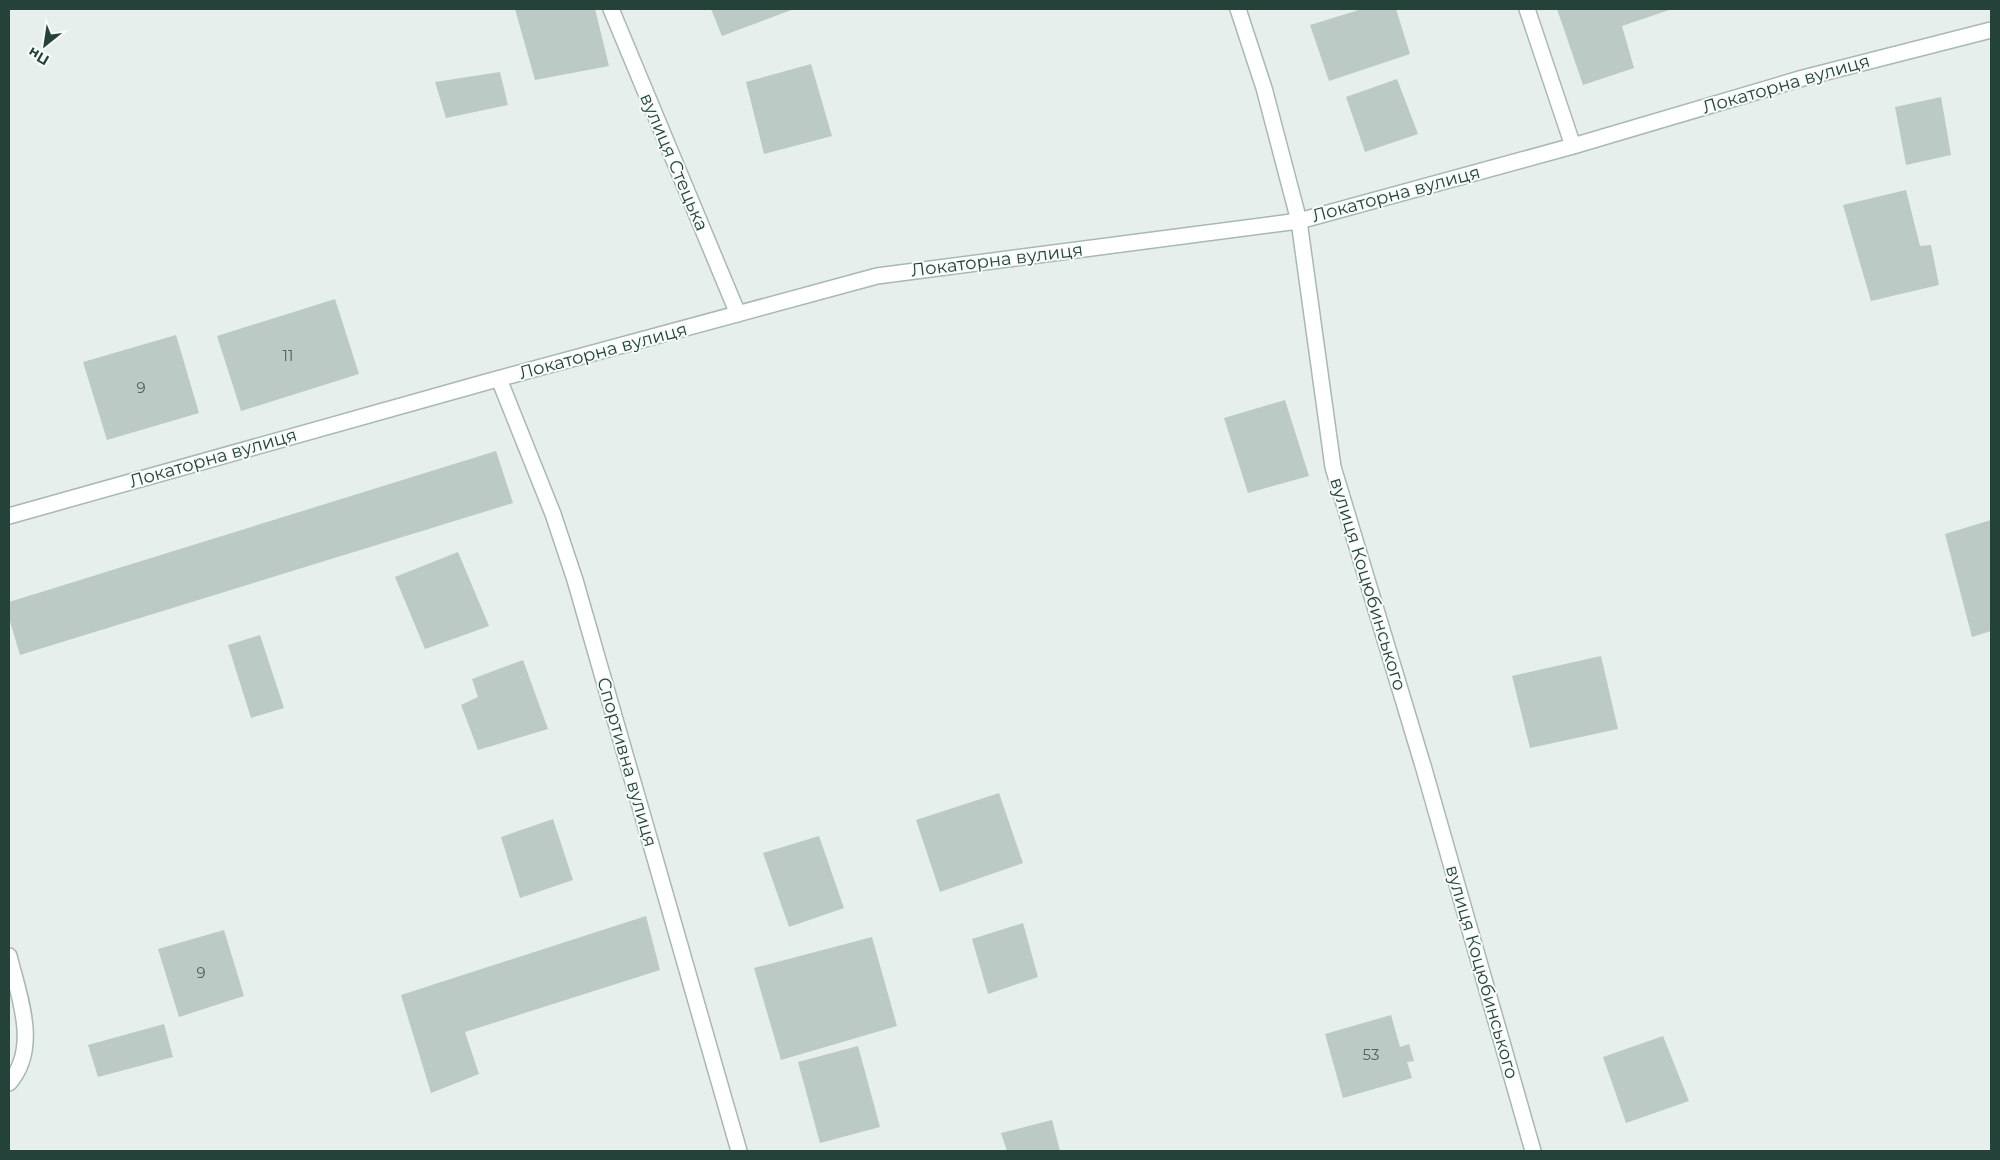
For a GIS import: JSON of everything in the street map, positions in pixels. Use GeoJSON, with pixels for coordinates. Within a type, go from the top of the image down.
{"type":"FeatureCollection","features":[{"type":"Feature","properties":{"kind":"street","name":"вулиця Стецька"},"geometry":{"type":"LineString","coordinates":[[611,9],[738,314]]}},
{"type":"Feature","properties":{"kind":"street","name":"вулиця Коцюбинського"},"geometry":{"type":"LineString","coordinates":[[1238,9],[1264,88],[1299,221],[1333,467],[1424,769],[1533,1151]]}},
{"type":"Feature","properties":{"kind":"street"},"geometry":{"type":"LineString","coordinates":[[1527,9],[1573,146]]}},
{"type":"Feature","properties":{"kind":"street","name":"Локаторна вулиця"},"geometry":{"type":"LineString","coordinates":[[9,516],[499,379],[878,276],[1299,221],[1573,146],[1803,78],[1991,30]]}},
{"type":"Feature","properties":{"kind":"street","name":"Спортивна вулиця"},"geometry":{"type":"LineString","coordinates":[[499,379],[550,505],[575,580],[739,1151]]}},
{"type":"Feature","properties":{"kind":"street"},"geometry":{"type":"LineString","coordinates":[[9,956],[20,1003],[25,1037],[22,1065],[9,1083]]}},
{"type":"Feature","properties":{"kind":"building"},"geometry":{"type":"Polygon","coordinates":[[[515,9],[595,9],[609,66],[535,80],[515,9]]]}},
{"type":"Feature","properties":{"kind":"building"},"geometry":{"type":"Polygon","coordinates":[[[711,9],[794,9],[722,36],[711,9]]]}},
{"type":"Feature","properties":{"kind":"building"},"geometry":{"type":"Polygon","coordinates":[[[1362,9],[1396,9],[1410,54],[1329,81],[1310,25],[1362,9]]]}},
{"type":"Feature","properties":{"kind":"building"},"geometry":{"type":"Polygon","coordinates":[[[1557,9],[1672,9],[1622,26],[1634,68],[1583,85],[1557,9]]]}},
{"type":"Feature","properties":{"kind":"building"},"geometry":{"type":"Polygon","coordinates":[[[811,64],[832,136],[764,154],[746,82],[811,64]]]}},
{"type":"Feature","properties":{"kind":"building"},"geometry":{"type":"Polygon","coordinates":[[[500,72],[508,105],[446,118],[435,82],[500,72]]]}},
{"type":"Feature","properties":{"kind":"building"},"geometry":{"type":"Polygon","coordinates":[[[1397,79],[1418,134],[1365,152],[1346,97],[1397,79]]]}},
{"type":"Feature","properties":{"kind":"building"},"geometry":{"type":"Polygon","coordinates":[[[1941,97],[1951,155],[1906,165],[1895,107],[1941,97]]]}},
{"type":"Feature","properties":{"kind":"building"},"geometry":{"type":"Polygon","coordinates":[[[1906,190],[1920,246],[1931,245],[1939,285],[1871,301],[1843,205],[1906,190]]]}},
{"type":"Feature","properties":{"kind":"building"},"geometry":{"type":"Polygon","coordinates":[[[335,299],[359,374],[241,411],[217,336],[335,299]]]}},
{"type":"Feature","properties":{"kind":"building"},"geometry":{"type":"Polygon","coordinates":[[[176,335],[199,413],[107,440],[83,362],[176,335]]]}},
{"type":"Feature","properties":{"kind":"building"},"geometry":{"type":"Polygon","coordinates":[[[1285,400],[1309,476],[1248,493],[1224,418],[1285,400]]]}},
{"type":"Feature","properties":{"kind":"building"},"geometry":{"type":"Polygon","coordinates":[[[496,451],[513,503],[20,655],[9,618],[9,602],[496,451]]]}},
{"type":"Feature","properties":{"kind":"building"},"geometry":{"type":"Polygon","coordinates":[[[1991,520],[1991,631],[1972,637],[1945,534],[1991,520]]]}},
{"type":"Feature","properties":{"kind":"building"},"geometry":{"type":"Polygon","coordinates":[[[458,552],[489,626],[425,649],[395,577],[458,552]]]}},
{"type":"Feature","properties":{"kind":"building"},"geometry":{"type":"Polygon","coordinates":[[[260,635],[284,708],[251,718],[228,645],[260,635]]]}},
{"type":"Feature","properties":{"kind":"building"},"geometry":{"type":"Polygon","coordinates":[[[1601,656],[1618,729],[1530,748],[1512,676],[1601,656]]]}},
{"type":"Feature","properties":{"kind":"building"},"geometry":{"type":"Polygon","coordinates":[[[523,660],[548,729],[478,750],[461,705],[478,697],[472,679],[523,660]]]}},
{"type":"Feature","properties":{"kind":"building"},"geometry":{"type":"Polygon","coordinates":[[[999,793],[1023,863],[940,892],[916,820],[999,793]]]}},
{"type":"Feature","properties":{"kind":"building"},"geometry":{"type":"Polygon","coordinates":[[[553,819],[573,880],[520,898],[501,837],[553,819]]]}},
{"type":"Feature","properties":{"kind":"building"},"geometry":{"type":"Polygon","coordinates":[[[819,836],[844,908],[789,927],[763,853],[819,836]]]}},
{"type":"Feature","properties":{"kind":"building"},"geometry":{"type":"Polygon","coordinates":[[[646,916],[660,970],[465,1032],[479,1074],[431,1093],[401,995],[646,916]]]}},
{"type":"Feature","properties":{"kind":"building"},"geometry":{"type":"Polygon","coordinates":[[[1023,923],[1038,977],[988,994],[972,939],[1023,923]]]}},
{"type":"Feature","properties":{"kind":"building"},"geometry":{"type":"Polygon","coordinates":[[[224,930],[244,996],[179,1017],[158,949],[224,930]]]}},
{"type":"Feature","properties":{"kind":"building"},"geometry":{"type":"Polygon","coordinates":[[[872,937],[897,1026],[781,1060],[754,968],[872,937]]]}},
{"type":"Feature","properties":{"kind":"building"},"geometry":{"type":"Polygon","coordinates":[[[1391,1015],[1400,1047],[1409,1044],[1414,1061],[1407,1062],[1412,1078],[1343,1098],[1325,1034],[1391,1015]]]}},
{"type":"Feature","properties":{"kind":"building"},"geometry":{"type":"Polygon","coordinates":[[[164,1024],[173,1057],[98,1077],[88,1045],[164,1024]]]}},
{"type":"Feature","properties":{"kind":"building"},"geometry":{"type":"Polygon","coordinates":[[[1663,1036],[1689,1101],[1626,1123],[1603,1057],[1663,1036]]]}},
{"type":"Feature","properties":{"kind":"building"},"geometry":{"type":"Polygon","coordinates":[[[858,1046],[880,1127],[820,1143],[798,1062],[858,1046]]]}},
{"type":"Feature","properties":{"kind":"building"},"geometry":{"type":"Polygon","coordinates":[[[1052,1120],[1060,1151],[1007,1151],[1001,1133],[1052,1120]]]}}]}
